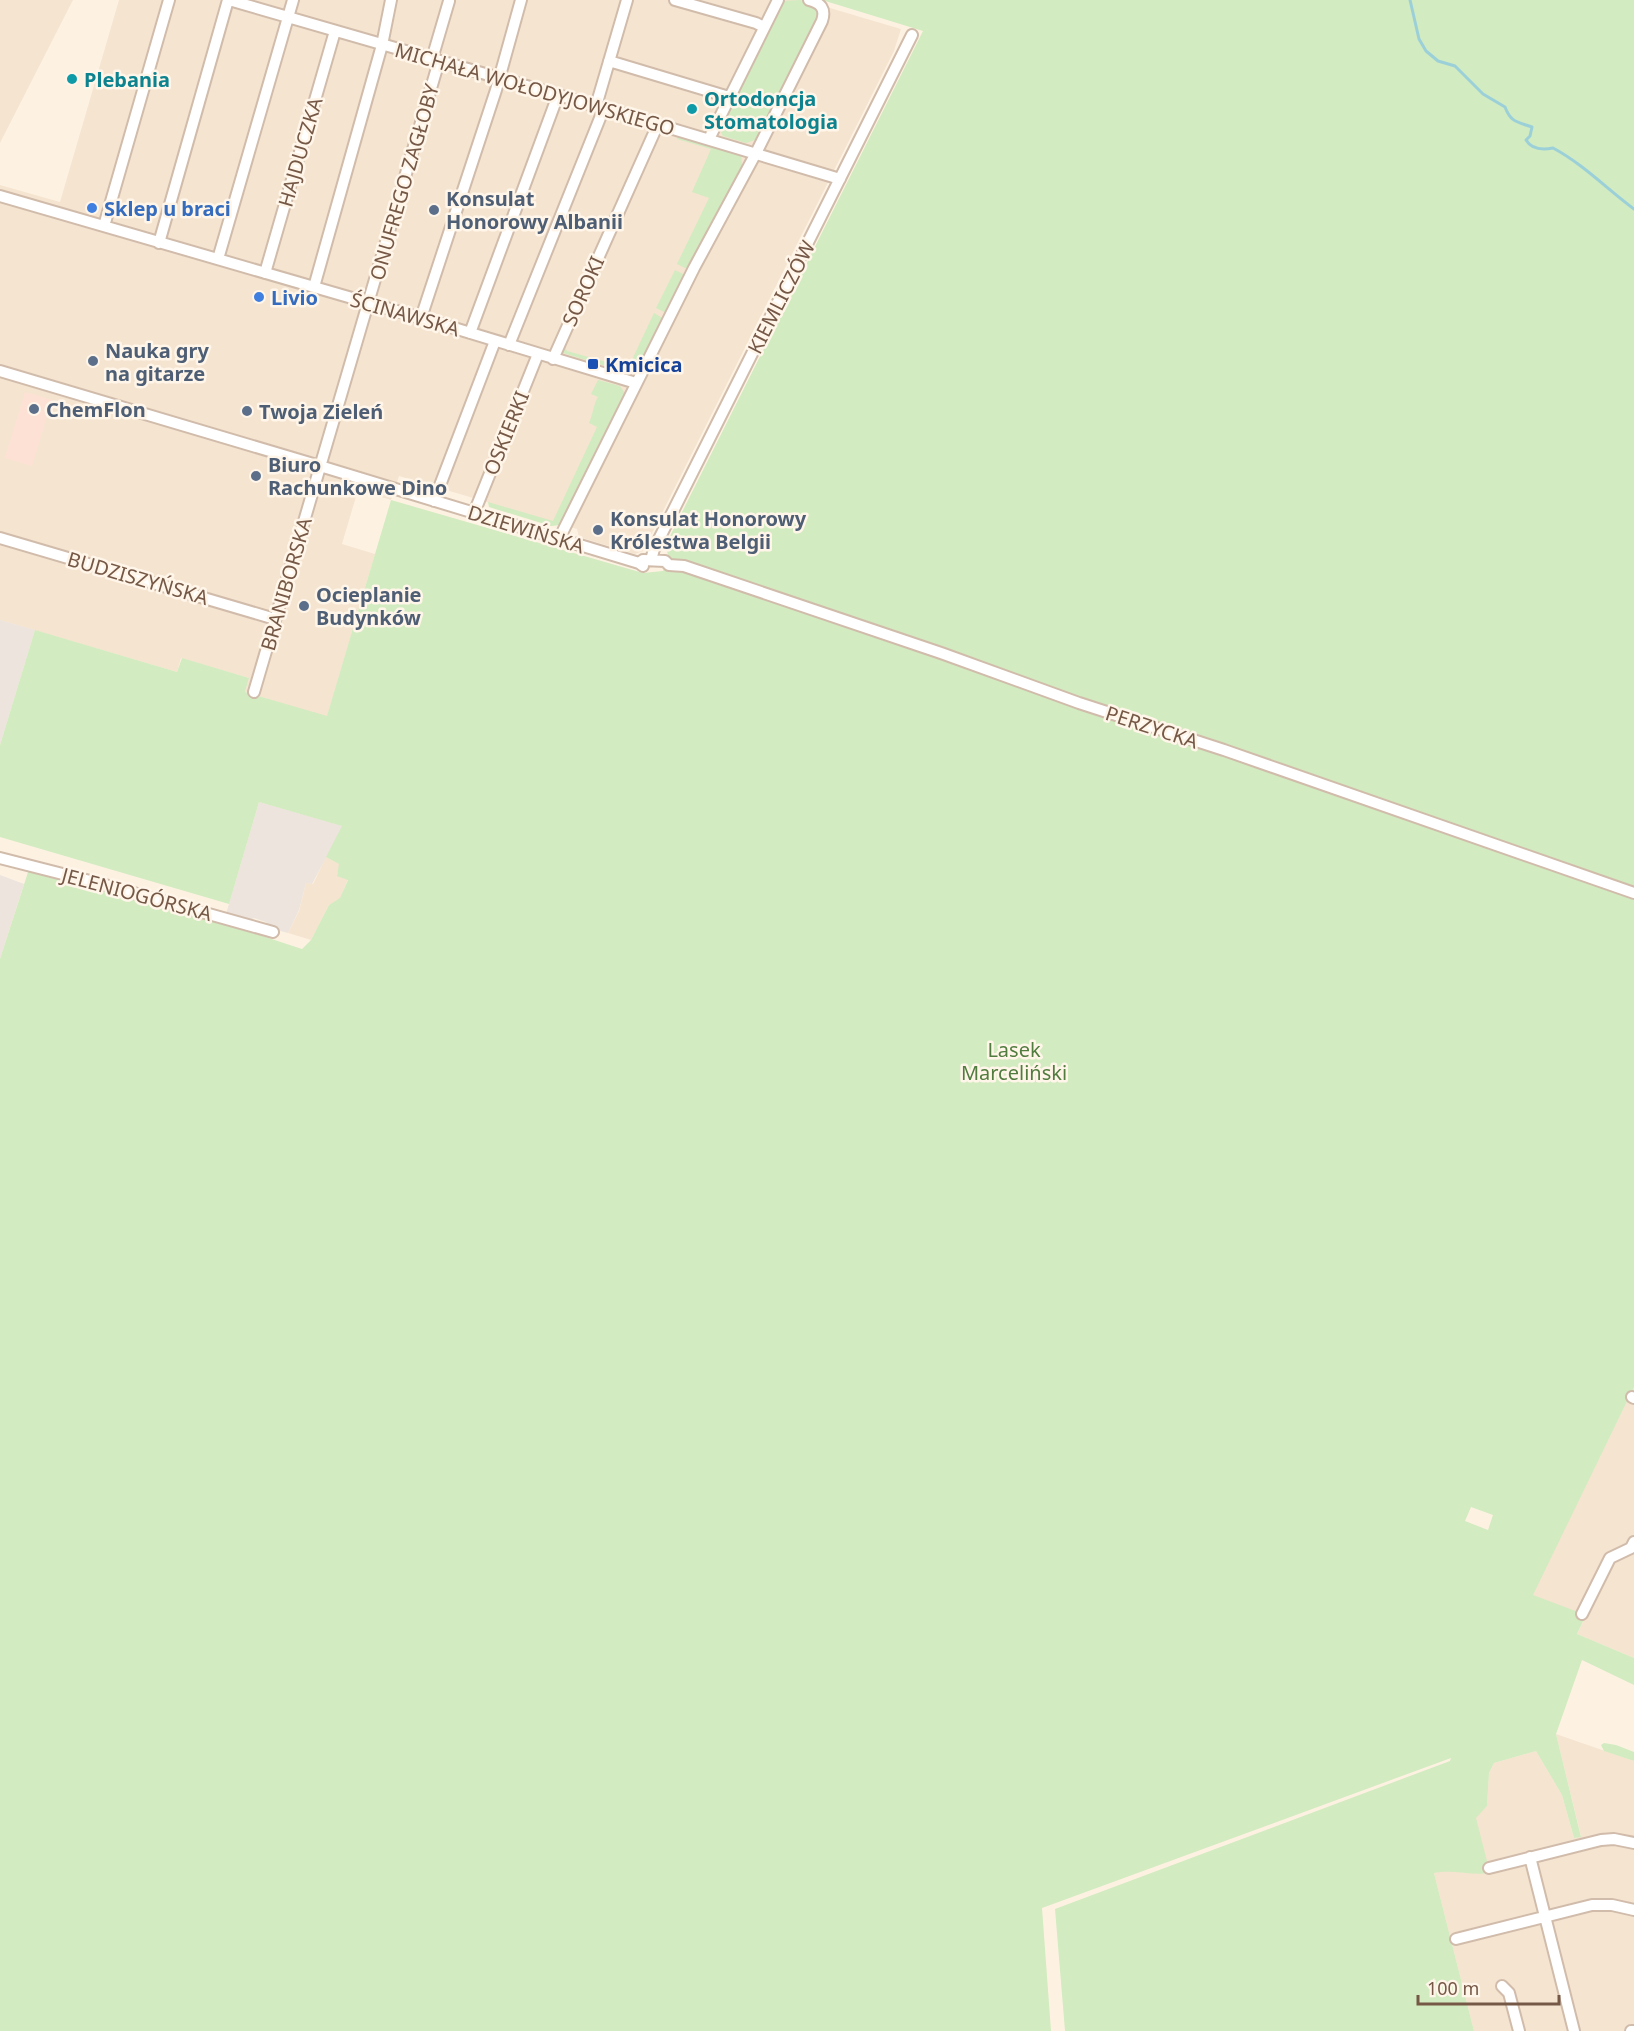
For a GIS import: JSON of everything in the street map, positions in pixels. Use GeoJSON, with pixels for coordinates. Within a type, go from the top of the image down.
{"type":"FeatureCollection","features":[{"type":"Feature","properties":{"kind":"street"},"geometry":{"type":"LineString","coordinates":[[104,226],[169,0]]}},
{"type":"Feature","properties":{"kind":"street"},"geometry":{"type":"LineString","coordinates":[[159,243],[229,0]]}},
{"type":"Feature","properties":{"kind":"street","name":"MICHAŁA WOŁODYJOWSKIEGO"},"geometry":{"type":"LineString","coordinates":[[229,0],[558,94],[840,179]]}},
{"type":"Feature","properties":{"kind":"street"},"geometry":{"type":"LineString","coordinates":[[218,259],[293,0]]}},
{"type":"Feature","properties":{"kind":"street"},"geometry":{"type":"LineString","coordinates":[[314,287],[382,45],[391,0]]}},
{"type":"Feature","properties":{"kind":"street"},"geometry":{"type":"LineString","coordinates":[[421,318],[499,78],[521,0]]}},
{"type":"Feature","properties":{"kind":"street"},"geometry":{"type":"LineString","coordinates":[[508,345],[600,107],[609,62],[627,0]]}},
{"type":"Feature","properties":{"kind":"street"},"geometry":{"type":"LineString","coordinates":[[675,0],[764,27]]}},
{"type":"Feature","properties":{"kind":"street"},"geometry":{"type":"LineString","coordinates":[[709,139],[778,0]]}},
{"type":"Feature","properties":{"kind":"street"},"geometry":{"type":"LineString","coordinates":[[559,539],[694,268],[756,153],[822,21],[824,12],[818,2],[809,0]]}},
{"type":"Feature","properties":{"kind":"street","name":"ONUFREGO ZAGŁOBY"},"geometry":{"type":"LineString","coordinates":[[369,303],[449,1]]}},
{"type":"Feature","properties":{"kind":"street","name":"HAJDUCZKA"},"geometry":{"type":"LineString","coordinates":[[265,273],[335,31]]}},
{"type":"Feature","properties":{"kind":"street","name":"KIEMLICZÓW"},"geometry":{"type":"LineString","coordinates":[[651,560],[659,538],[912,35]]}},
{"type":"Feature","properties":{"kind":"street"},"geometry":{"type":"LineString","coordinates":[[609,62],[729,98]]}},
{"type":"Feature","properties":{"kind":"street"},"geometry":{"type":"LineString","coordinates":[[470,333],[558,94]]}},
{"type":"Feature","properties":{"kind":"street","name":"SOROKI"},"geometry":{"type":"LineString","coordinates":[[553,359],[658,124]]}},
{"type":"Feature","properties":{"kind":"street","name":"ŚCINAWSKA"},"geometry":{"type":"LineString","coordinates":[[0,196],[636,383]]}},
{"type":"Feature","properties":{"kind":"street","name":"BRANIBORSKA"},"geometry":{"type":"LineString","coordinates":[[254,692],[369,303]]}},
{"type":"Feature","properties":{"kind":"street"},"geometry":{"type":"LineString","coordinates":[[434,501],[495,341]]}},
{"type":"Feature","properties":{"kind":"street","name":"OSKIERKI"},"geometry":{"type":"LineString","coordinates":[[474,513],[538,354]]}},
{"type":"Feature","properties":{"kind":"street","name":"DZIEWIŃSKA"},"geometry":{"type":"LineString","coordinates":[[0,371],[639,563],[643,567],[669,565]]}},
{"type":"Feature","properties":{"kind":"street","name":"BUDZISZYŃSKA"},"geometry":{"type":"LineString","coordinates":[[0,538],[275,619]]}},
{"type":"Feature","properties":{"kind":"street"},"geometry":{"type":"LineString","coordinates":[[639,563],[643,560],[651,560],[665,561],[669,565]]}},
{"type":"Feature","properties":{"kind":"street","name":"PERZYCKA"},"geometry":{"type":"LineString","coordinates":[[669,565],[684,566],[902,640],[1634,893]]}},
{"type":"Feature","properties":{"kind":"street","name":"JELENIOGÓRSKA"},"geometry":{"type":"LineString","coordinates":[[0,858],[273,932]]}},
{"type":"Feature","properties":{"kind":"street"},"geometry":{"type":"LineString","coordinates":[[1582,1614],[1610,1558],[1633,1547]]}},
{"type":"Feature","properties":{"kind":"street"},"geometry":{"type":"LineString","coordinates":[[1489,1868],[1601,1840],[1614,1839],[1634,1843]]}},
{"type":"Feature","properties":{"kind":"street"},"geometry":{"type":"LineString","coordinates":[[1530,1857],[1574,2031]]}},
{"type":"Feature","properties":{"kind":"street"},"geometry":{"type":"LineString","coordinates":[[1456,1940],[1592,1905],[1612,1905],[1634,1910]]}},
{"type":"Feature","properties":{"kind":"street"},"geometry":{"type":"LineString","coordinates":[[1502,1986],[1509,1993],[1519,2031]]}},
{"type":"Feature","properties":{"kind":"shaded area"},"geometry":{"type":"Polygon","coordinates":[[[0,0],[73,0],[0,143],[0,0]]]}},
{"type":"Feature","properties":{"kind":"shaded area"},"geometry":{"type":"Polygon","coordinates":[[[119,0],[803,0],[901,29],[894,51],[643,551],[635,554],[579,537],[577,529],[399,476],[391,500],[358,490],[342,544],[375,554],[327,717],[245,692],[249,678],[181,658],[177,672],[0,620],[0,185],[60,202],[119,0]]]}},
{"type":"Feature","properties":{"kind":"shaded area"},"geometry":{"type":"Polygon","coordinates":[[[25,392],[52,400],[32,466],[5,458],[25,392]]]}},
{"type":"Feature","properties":{"kind":"shaded area"},"geometry":{"type":"Polygon","coordinates":[[[0,620],[35,630],[0,745],[0,620]]]}},
{"type":"Feature","properties":{"kind":"shaded area"},"geometry":{"type":"Polygon","coordinates":[[[259,802],[343,826],[312,884],[306,883],[299,910],[288,933],[270,928],[266,922],[254,918],[247,921],[226,914],[259,802]]]}},
{"type":"Feature","properties":{"kind":"shaded area"},"geometry":{"type":"Polygon","coordinates":[[[326,857],[340,864],[337,875],[348,879],[340,899],[329,905],[311,940],[288,933],[299,911],[306,883],[313,884],[326,857]]]}},
{"type":"Feature","properties":{"kind":"shaded area"},"geometry":{"type":"Polygon","coordinates":[[[0,875],[24,884],[0,959],[0,875]]]}},
{"type":"Feature","properties":{"kind":"shaded area"},"geometry":{"type":"Polygon","coordinates":[[[1634,1387],[1634,1658],[1577,1634],[1586,1616],[1532,1595],[1634,1387]]]}},
{"type":"Feature","properties":{"kind":"shaded area"},"geometry":{"type":"Polygon","coordinates":[[[1556,1734],[1634,1761],[1634,2031],[1474,2031],[1434,1873],[1448,1870],[1466,1873],[1476,1817],[1487,1806],[1489,1773],[1494,1763],[1536,1751],[1562,1795],[1574,1838],[1581,1836],[1556,1734]]]}},
{"type":"Feature","properties":{"kind":"green space"},"geometry":{"type":"Polygon","coordinates":[[[800,0],[815,4],[819,17],[757,141],[746,143],[723,136],[720,124],[782,1],[800,0]]]}},
{"type":"Feature","properties":{"kind":"green space","name":"Lasek Marceliński"},"geometry":{"type":"Polygon","coordinates":[[[822,0],[1634,0],[1634,1387],[1533,1595],[1586,1615],[1577,1634],[1634,1658],[1634,1685],[1582,1660],[1556,1734],[1581,1837],[1574,1838],[1562,1795],[1536,1751],[1494,1763],[1489,1773],[1487,1806],[1476,1818],[1490,1873],[1434,1873],[1474,2031],[1065,2031],[1055,1909],[1450,1761],[1451,1758],[1042,1908],[1051,2031],[0,2031],[0,959],[29,869],[241,929],[302,949],[311,940],[329,905],[340,898],[348,880],[337,876],[339,864],[326,857],[342,826],[259,802],[229,904],[0,837],[0,745],[35,630],[177,672],[182,658],[249,678],[245,692],[327,716],[391,500],[643,573],[663,571],[669,557],[665,546],[923,31],[822,0]],[[1471,1507],[1465,1521],[1488,1530],[1493,1515],[1471,1507]]]}},
{"type":"Feature","properties":{"kind":"green space"},"geometry":{"type":"Polygon","coordinates":[[[678,136],[741,155],[744,166],[689,270],[677,264],[709,198],[692,192],[711,149],[677,139],[678,136]]]}},
{"type":"Feature","properties":{"kind":"green space"},"geometry":{"type":"Polygon","coordinates":[[[675,270],[685,275],[666,313],[656,308],[675,270]]]}},
{"type":"Feature","properties":{"kind":"green space"},"geometry":{"type":"Polygon","coordinates":[[[654,313],[664,319],[658,331],[655,331],[639,368],[625,372],[563,353],[565,347],[567,351],[624,367],[630,364],[654,313]]]}},
{"type":"Feature","properties":{"kind":"green space"},"geometry":{"type":"Polygon","coordinates":[[[598,380],[620,386],[626,395],[561,525],[551,526],[489,507],[488,502],[553,521],[597,427],[589,423],[598,397],[591,394],[598,380]]]}},
{"type":"Feature","properties":{"kind":"green space"},"geometry":{"type":"Polygon","coordinates":[[[1604,1743],[1634,1752],[1634,1761],[1604,1751],[1601,1745],[1604,1743]]]}},
{"type":"Feature","properties":{"kind":"waterway"},"geometry":{"type":"LineString","coordinates":[[1410,0],[1419,39],[1426,51],[1438,61],[1455,66],[1483,94],[1505,107],[1512,119],[1532,127],[1530,136],[1526,140],[1531,146],[1542,149],[1553,148],[1564,154],[1634,209]]}},
{"type":"Feature","properties":{"kind":"place","name":"Plebania"},"geometry":{"type":"Point","coordinates":[72,79]}},
{"type":"Feature","properties":{"kind":"place","name":"Ortodoncja Stomatologia"},"geometry":{"type":"Point","coordinates":[692,109]}},
{"type":"Feature","properties":{"kind":"place","name":"Sklep u braci"},"geometry":{"type":"Point","coordinates":[92,208]}},
{"type":"Feature","properties":{"kind":"place","name":"Konsulat Honorowy Albanii"},"geometry":{"type":"Point","coordinates":[434,210]}},
{"type":"Feature","properties":{"kind":"place","name":"Livio"},"geometry":{"type":"Point","coordinates":[259,297]}},
{"type":"Feature","properties":{"kind":"place","name":"Nauka gry na gitarze"},"geometry":{"type":"Point","coordinates":[93,361]}},
{"type":"Feature","properties":{"kind":"place","name":"Kmicica"},"geometry":{"type":"Point","coordinates":[593,364]}},
{"type":"Feature","properties":{"kind":"place","name":"ChemFlon"},"geometry":{"type":"Point","coordinates":[34,409]}},
{"type":"Feature","properties":{"kind":"place","name":"Twoja Zieleń"},"geometry":{"type":"Point","coordinates":[247,411]}},
{"type":"Feature","properties":{"kind":"place","name":"Biuro Rachunkowe Dino"},"geometry":{"type":"Point","coordinates":[256,476]}},
{"type":"Feature","properties":{"kind":"place","name":"Konsulat Honorowy Królestwa Belgii"},"geometry":{"type":"Point","coordinates":[598,530]}},
{"type":"Feature","properties":{"kind":"place","name":"Ocieplanie Budynków"},"geometry":{"type":"Point","coordinates":[304,606]}}]}
